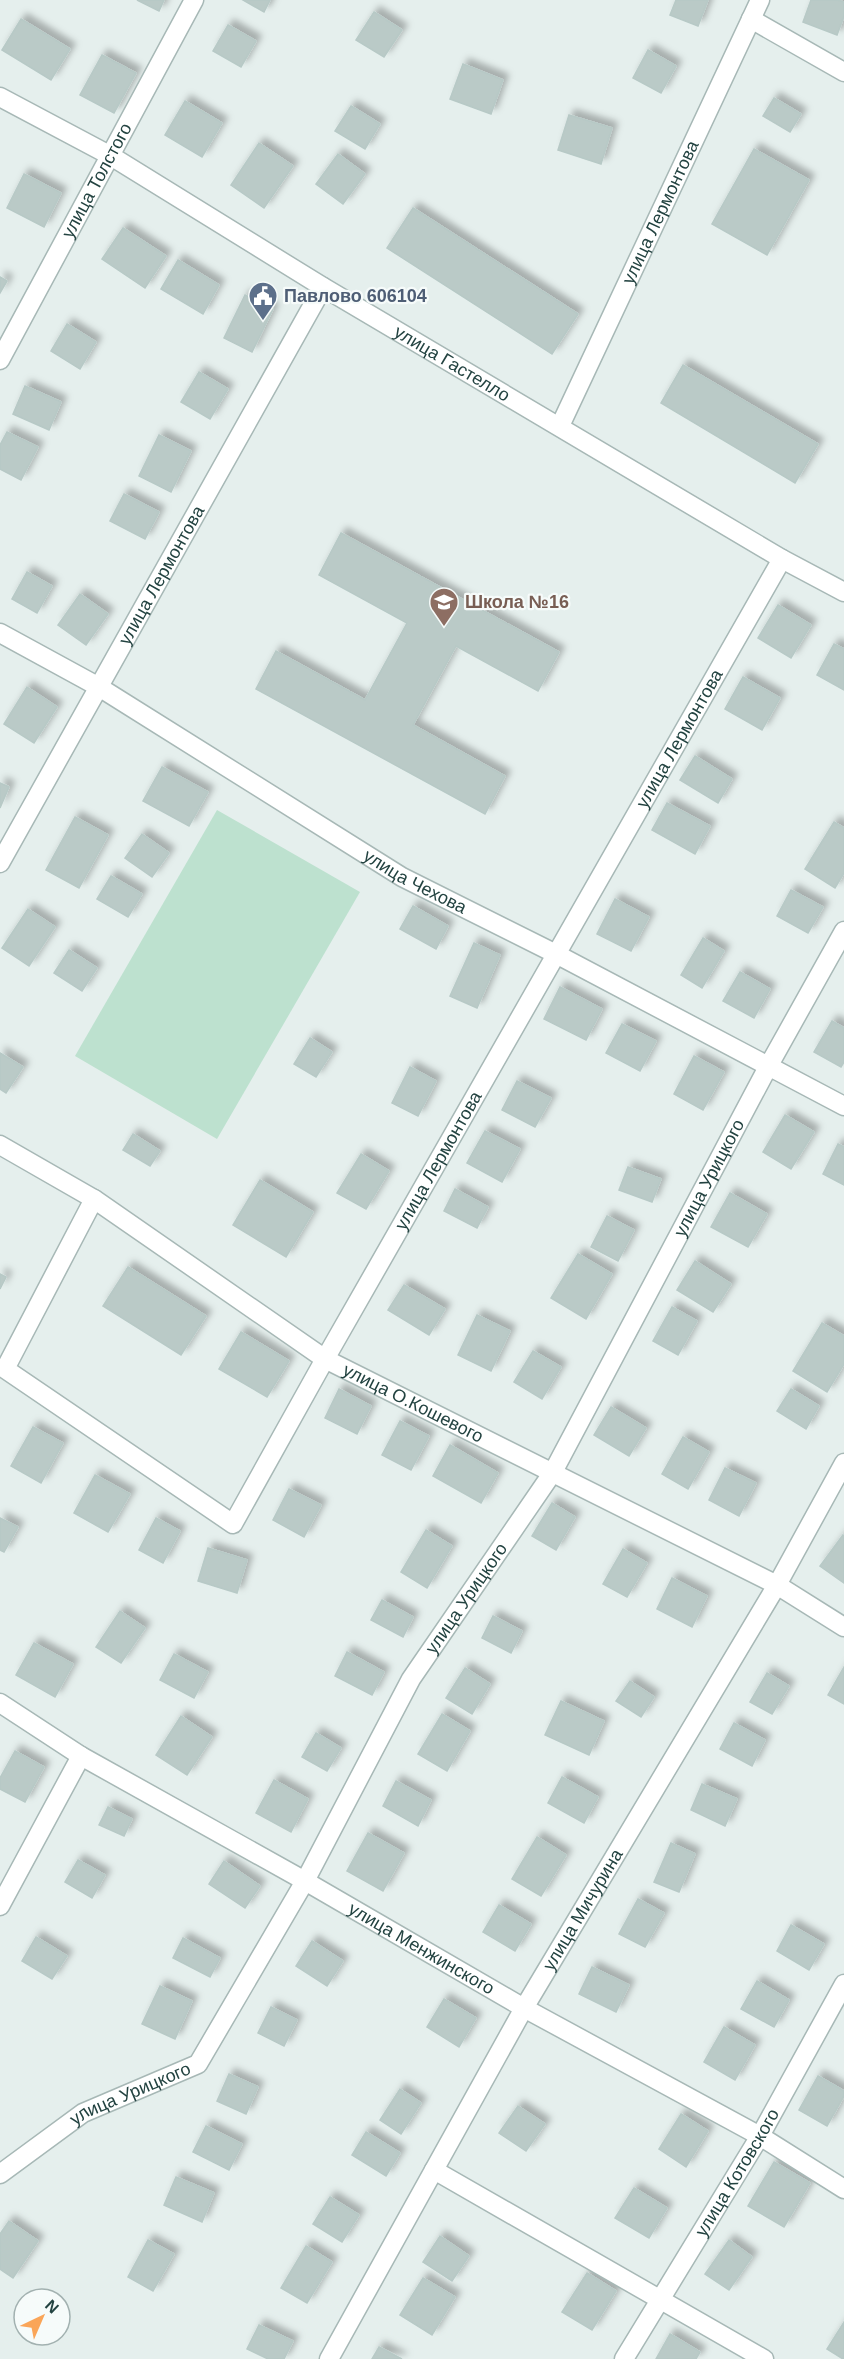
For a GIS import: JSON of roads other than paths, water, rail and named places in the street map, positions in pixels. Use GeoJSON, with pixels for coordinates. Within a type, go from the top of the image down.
{"type":"FeatureCollection","features":[{"type":"Feature","properties":{"kind":"street","name":"улица Толстого"},"geometry":{"type":"LineString","coordinates":[[0,360],[194,0]]}},
{"type":"Feature","properties":{"kind":"street","name":"улица Лермонтова"},"geometry":{"type":"LineString","coordinates":[[560,426],[760,0]]}},
{"type":"Feature","properties":{"kind":"street"},"geometry":{"type":"LineString","coordinates":[[751,19],[844,72]]}},
{"type":"Feature","properties":{"kind":"street","name":"улица Гастелло"},"geometry":{"type":"LineString","coordinates":[[0,97],[111,156],[323,287],[782,559],[844,592]]}},
{"type":"Feature","properties":{"kind":"street","name":"улица Лермонтова"},"geometry":{"type":"LineString","coordinates":[[0,863],[323,287]]}},
{"type":"Feature","properties":{"kind":"street","name":"улица Лермонтова"},"geometry":{"type":"LineString","coordinates":[[94,1199],[2,1371],[234,1524],[325,1359],[782,559]]}},
{"type":"Feature","properties":{"kind":"street","name":"улица Чехова"},"geometry":{"type":"LineString","coordinates":[[0,633],[99,687],[402,877],[770,1065],[844,1106]]}},
{"type":"Feature","properties":{"kind":"street","name":"улица Урицкого"},"geometry":{"type":"LineString","coordinates":[[0,2174],[83,2113],[198,2064],[305,1881],[411,1679],[553,1472],[844,931]]}},
{"type":"Feature","properties":{"kind":"street","name":"улица О.Кошевого"},"geometry":{"type":"LineString","coordinates":[[0,1145],[94,1199],[325,1359],[777,1585],[844,1627]]}},
{"type":"Feature","properties":{"kind":"street","name":"улица Мичурина"},"geometry":{"type":"LineString","coordinates":[[329,2359],[524,2008],[777,1585],[844,1463]]}},
{"type":"Feature","properties":{"kind":"street","name":"улица Менжинского"},"geometry":{"type":"LineString","coordinates":[[0,1703],[81,1756],[305,1881],[524,2008],[760,2136],[844,2189]]}},
{"type":"Feature","properties":{"kind":"street"},"geometry":{"type":"LineString","coordinates":[[0,1906],[81,1756]]}},
{"type":"Feature","properties":{"kind":"street","name":"улица Котовского"},"geometry":{"type":"LineString","coordinates":[[624,2359],[760,2136],[844,1984]]}},
{"type":"Feature","properties":{"kind":"street"},"geometry":{"type":"LineString","coordinates":[[434,2170],[764,2359]]}},
{"type":"Feature","properties":{"kind":"place","name":"Павлово 606104"},"geometry":{"type":"Point","coordinates":[263,322]}},
{"type":"Feature","properties":{"kind":"place","name":"Школа №16"},"geometry":{"type":"Point","coordinates":[444,628]}}]}
